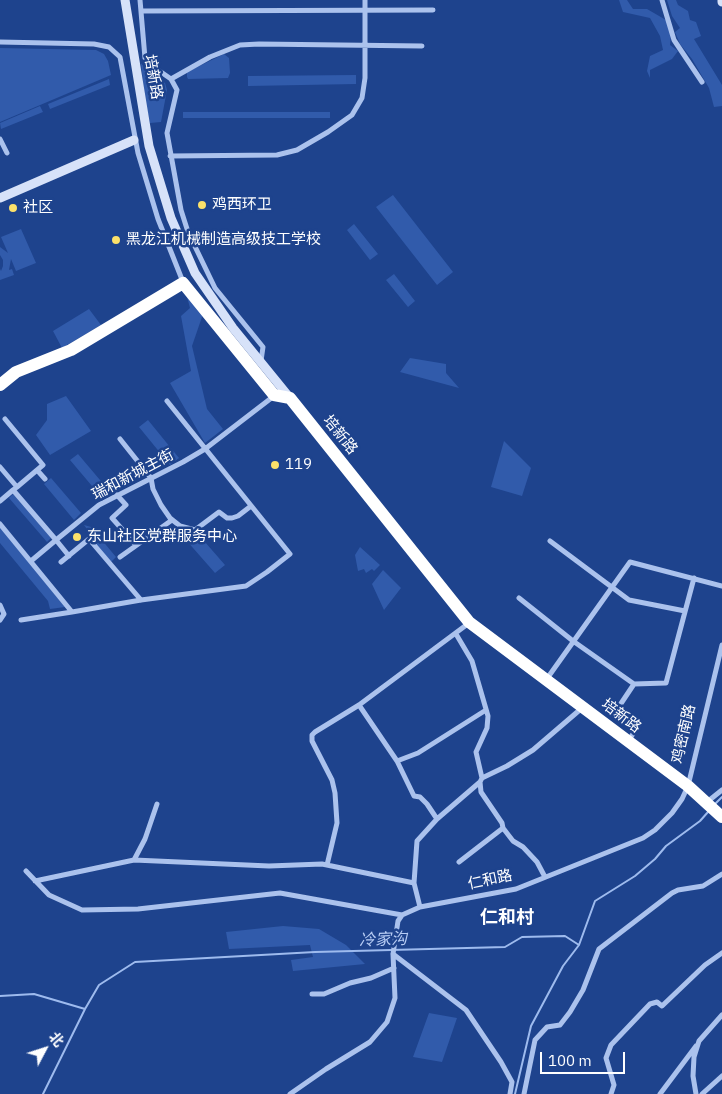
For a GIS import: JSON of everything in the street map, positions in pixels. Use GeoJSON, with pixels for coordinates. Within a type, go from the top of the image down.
{"type":"FeatureCollection","features":[{"type":"Feature","properties":{"kind":"highway"},"geometry":{"type":"LineString","coordinates":[[0,385],[16,372],[71,350],[183,282],[274,396],[290,398]]}},
{"type":"Feature","properties":{"kind":"highway","name":"培新路"},"geometry":{"type":"LineString","coordinates":[[290,398],[469,622],[688,786]]}},
{"type":"Feature","properties":{"kind":"highway","name":"鸡密南路"},"geometry":{"type":"LineString","coordinates":[[688,786],[722,817]]}},
{"type":"Feature","properties":{"kind":"main road","name":"培新路"},"geometry":{"type":"LineString","coordinates":[[125,0],[136,77],[149,146],[171,218],[195,273],[233,328],[290,398]]}},
{"type":"Feature","properties":{"kind":"main road"},"geometry":{"type":"LineString","coordinates":[[0,198],[134,140]]}},
{"type":"Feature","properties":{"kind":"street"},"geometry":{"type":"LineString","coordinates":[[140,0],[145,58],[148,64],[171,80],[177,90],[167,133],[181,210],[188,232],[215,288],[263,347],[261,363]]}},
{"type":"Feature","properties":{"kind":"street"},"geometry":{"type":"LineString","coordinates":[[170,156],[271,156],[297,150],[352,115],[362,98],[365,78],[365,0]]}},
{"type":"Feature","properties":{"kind":"street"},"geometry":{"type":"LineString","coordinates":[[662,0],[674,40],[702,82]]}},
{"type":"Feature","properties":{"kind":"street"},"geometry":{"type":"LineString","coordinates":[[141,11],[433,10]]}},
{"type":"Feature","properties":{"kind":"street"},"geometry":{"type":"LineString","coordinates":[[0,42],[94,44],[109,47],[120,58],[134,140],[158,219],[183,282]]}},
{"type":"Feature","properties":{"kind":"street"},"geometry":{"type":"LineString","coordinates":[[171,80],[210,57],[240,45],[365,44],[422,46]]}},
{"type":"Feature","properties":{"kind":"street"},"geometry":{"type":"LineString","coordinates":[[0,139],[7,153]]}},
{"type":"Feature","properties":{"kind":"street","name":"瑞和新城主街"},"geometry":{"type":"LineString","coordinates":[[31,561],[99,505],[205,449],[274,396]]}},
{"type":"Feature","properties":{"kind":"street"},"geometry":{"type":"LineString","coordinates":[[21,620],[141,600],[246,586],[290,554],[166,402]]}},
{"type":"Feature","properties":{"kind":"street"},"geometry":{"type":"LineString","coordinates":[[0,502],[43,465],[5,419]]}},
{"type":"Feature","properties":{"kind":"street"},"geometry":{"type":"LineString","coordinates":[[120,439],[151,478],[153,489],[160,505],[172,520],[180,526],[195,530],[219,512],[227,518],[232,518],[238,516],[251,506]]}},
{"type":"Feature","properties":{"kind":"street"},"geometry":{"type":"LineString","coordinates":[[0,467],[15,489],[69,556]]}},
{"type":"Feature","properties":{"kind":"street"},"geometry":{"type":"LineString","coordinates":[[37,470],[45,479]]}},
{"type":"Feature","properties":{"kind":"street"},"geometry":{"type":"LineString","coordinates":[[117,495],[126,505],[112,518],[136,545]]}},
{"type":"Feature","properties":{"kind":"street"},"geometry":{"type":"LineString","coordinates":[[120,557],[172,520]]}},
{"type":"Feature","properties":{"kind":"street"},"geometry":{"type":"LineString","coordinates":[[0,524],[72,612]]}},
{"type":"Feature","properties":{"kind":"street"},"geometry":{"type":"LineString","coordinates":[[61,562],[89,539],[141,600]]}},
{"type":"Feature","properties":{"kind":"street"},"geometry":{"type":"LineString","coordinates":[[550,541],[629,600],[685,611]]}},
{"type":"Feature","properties":{"kind":"street"},"geometry":{"type":"LineString","coordinates":[[546,680],[630,562],[722,586]]}},
{"type":"Feature","properties":{"kind":"street"},"geometry":{"type":"LineString","coordinates":[[519,598],[573,641],[634,684],[666,683],[694,578]]}},
{"type":"Feature","properties":{"kind":"street"},"geometry":{"type":"LineString","coordinates":[[0,604],[4,614],[0,620]]}},
{"type":"Feature","properties":{"kind":"street"},"geometry":{"type":"LineString","coordinates":[[327,865],[337,822],[335,793],[332,780],[312,740],[312,735],[360,705],[456,634],[469,622]]}},
{"type":"Feature","properties":{"kind":"street"},"geometry":{"type":"LineString","coordinates":[[456,634],[472,661],[488,716],[487,728],[476,752],[481,792],[502,823],[503,828],[513,841],[523,847],[536,862],[544,877]]}},
{"type":"Feature","properties":{"kind":"street","name":"鸡密南路"},"geometry":{"type":"LineString","coordinates":[[688,786],[722,645]]}},
{"type":"Feature","properties":{"kind":"street"},"geometry":{"type":"LineString","coordinates":[[628,742],[638,726],[616,711],[634,684]]}},
{"type":"Feature","properties":{"kind":"street"},"geometry":{"type":"LineString","coordinates":[[360,705],[397,761],[414,796],[420,797],[437,819]]}},
{"type":"Feature","properties":{"kind":"street"},"geometry":{"type":"LineString","coordinates":[[420,907],[414,883],[417,841],[437,819],[481,780],[533,750],[582,708]]}},
{"type":"Feature","properties":{"kind":"street"},"geometry":{"type":"LineString","coordinates":[[397,761],[418,753],[486,710]]}},
{"type":"Feature","properties":{"kind":"street","name":"仁和路"},"geometry":{"type":"LineString","coordinates":[[402,915],[420,907],[516,889],[634,842],[656,830],[672,813],[688,786]]}},
{"type":"Feature","properties":{"kind":"street"},"geometry":{"type":"LineString","coordinates":[[706,803],[722,790]]}},
{"type":"Feature","properties":{"kind":"street"},"geometry":{"type":"LineString","coordinates":[[134,860],[145,839],[157,804]]}},
{"type":"Feature","properties":{"kind":"street"},"geometry":{"type":"LineString","coordinates":[[459,862],[503,828]]}},
{"type":"Feature","properties":{"kind":"street"},"geometry":{"type":"LineString","coordinates":[[35,881],[134,860],[269,866],[327,865],[414,883]]}},
{"type":"Feature","properties":{"kind":"street"},"geometry":{"type":"LineString","coordinates":[[26,871],[48,895],[82,910],[138,909],[280,893],[402,915],[398,921],[394,952],[395,998],[387,1022],[370,1042],[290,1094]]}},
{"type":"Feature","properties":{"kind":"street"},"geometry":{"type":"LineString","coordinates":[[524,1094],[536,1040],[547,1027],[560,1025],[570,1012],[583,990],[599,949],[612,937],[672,893],[678,890],[703,886],[722,874]]}},
{"type":"Feature","properties":{"kind":"street"},"geometry":{"type":"LineString","coordinates":[[394,952],[466,1010],[512,1082],[510,1094]]}},
{"type":"Feature","properties":{"kind":"street"},"geometry":{"type":"LineString","coordinates":[[611,1094],[614,1085],[606,1058],[611,1045],[650,1004],[657,1002],[662,1006],[705,965],[722,953]]}},
{"type":"Feature","properties":{"kind":"street"},"geometry":{"type":"LineString","coordinates":[[312,994],[324,994],[350,982],[371,978],[394,968]]}},
{"type":"Feature","properties":{"kind":"street"},"geometry":{"type":"LineString","coordinates":[[660,1094],[722,1015]]}},
{"type":"Feature","properties":{"kind":"street"},"geometry":{"type":"LineString","coordinates":[[696,1094],[693,1076],[694,1058],[700,1041]]}},
{"type":"Feature","properties":{"kind":"street"},"geometry":{"type":"LineString","coordinates":[[702,1094],[722,1076]]}},
{"type":"Feature","properties":{"kind":"shaded area"},"geometry":{"type":"Polygon","coordinates":[[[619,0],[627,0],[633,9],[647,9],[666,20],[671,34],[670,45],[678,51],[672,59],[650,70],[650,78],[647,71],[650,56],[663,50],[660,36],[650,18],[623,12],[619,0]]]}},
{"type":"Feature","properties":{"kind":"shaded area"},"geometry":{"type":"Polygon","coordinates":[[[667,0],[676,0],[678,5],[688,11],[690,20],[696,22],[701,36],[694,39],[722,85],[722,106],[714,107],[709,88],[692,59],[680,44],[675,32],[680,28],[672,16],[667,0]]]}},
{"type":"Feature","properties":{"kind":"shaded area"},"geometry":{"type":"Polygon","coordinates":[[[0,48],[96,50],[104,54],[108,61],[111,75],[0,122],[0,48]]]}},
{"type":"Feature","properties":{"kind":"shaded area"},"geometry":{"type":"Polygon","coordinates":[[[224,54],[229,58],[230,73],[228,78],[188,79],[187,72],[224,54]]]}},
{"type":"Feature","properties":{"kind":"shaded area"},"geometry":{"type":"Polygon","coordinates":[[[141,63],[146,70],[165,83],[167,90],[161,122],[150,123],[145,100],[141,63]]]}},
{"type":"Feature","properties":{"kind":"shaded area"},"geometry":{"type":"Polygon","coordinates":[[[356,75],[356,84],[248,86],[248,76],[356,75]]]}},
{"type":"Feature","properties":{"kind":"shaded area"},"geometry":{"type":"Polygon","coordinates":[[[109,79],[110,85],[50,109],[48,104],[109,79]]]}},
{"type":"Feature","properties":{"kind":"shaded area"},"geometry":{"type":"Polygon","coordinates":[[[40,106],[43,112],[1,129],[0,123],[40,106]]]}},
{"type":"Feature","properties":{"kind":"shaded area"},"geometry":{"type":"Polygon","coordinates":[[[183,112],[330,112],[330,118],[183,118],[183,112]]]}},
{"type":"Feature","properties":{"kind":"shaded area"},"geometry":{"type":"Polygon","coordinates":[[[393,195],[453,272],[437,285],[376,207],[393,195]]]}},
{"type":"Feature","properties":{"kind":"shaded area"},"geometry":{"type":"Polygon","coordinates":[[[354,224],[378,254],[370,260],[347,230],[354,224]]]}},
{"type":"Feature","properties":{"kind":"shaded area"},"geometry":{"type":"Polygon","coordinates":[[[21,229],[36,263],[16,271],[11,259],[9,270],[12,269],[14,275],[0,280],[0,269],[1,271],[3,260],[0,255],[0,247],[8,253],[1,237],[21,229]]]}},
{"type":"Feature","properties":{"kind":"shaded area"},"geometry":{"type":"Polygon","coordinates":[[[394,274],[415,301],[408,307],[386,280],[394,274]]]}},
{"type":"Feature","properties":{"kind":"shaded area"},"geometry":{"type":"Polygon","coordinates":[[[186,293],[203,314],[192,346],[207,409],[223,429],[205,443],[170,383],[191,371],[181,316],[190,308],[186,293]]]}},
{"type":"Feature","properties":{"kind":"shaded area"},"geometry":{"type":"Polygon","coordinates":[[[89,309],[101,325],[62,348],[53,331],[89,309]]]}},
{"type":"Feature","properties":{"kind":"shaded area"},"geometry":{"type":"Polygon","coordinates":[[[410,358],[446,364],[446,373],[459,388],[400,372],[410,358]]]}},
{"type":"Feature","properties":{"kind":"shaded area"},"geometry":{"type":"Polygon","coordinates":[[[66,396],[91,431],[50,455],[36,435],[47,420],[47,404],[66,396]]]}},
{"type":"Feature","properties":{"kind":"shaded area"},"geometry":{"type":"Polygon","coordinates":[[[148,420],[179,458],[170,465],[139,427],[148,420]]]}},
{"type":"Feature","properties":{"kind":"shaded area"},"geometry":{"type":"Polygon","coordinates":[[[504,441],[531,468],[522,496],[491,487],[504,441]]]}},
{"type":"Feature","properties":{"kind":"shaded area"},"geometry":{"type":"Polygon","coordinates":[[[78,454],[111,493],[103,499],[70,460],[78,454]]]}},
{"type":"Feature","properties":{"kind":"shaded area"},"geometry":{"type":"Polygon","coordinates":[[[51,478],[81,513],[74,520],[44,484],[51,478]]]}},
{"type":"Feature","properties":{"kind":"shaded area"},"geometry":{"type":"Polygon","coordinates":[[[13,494],[51,538],[47,542],[9,498],[13,494]]]}},
{"type":"Feature","properties":{"kind":"shaded area"},"geometry":{"type":"Polygon","coordinates":[[[84,525],[91,527],[116,557],[111,562],[90,538],[92,536],[84,525]]]}},
{"type":"Feature","properties":{"kind":"shaded area"},"geometry":{"type":"Polygon","coordinates":[[[0,527],[65,607],[50,609],[48,601],[0,543],[0,527]]]}},
{"type":"Feature","properties":{"kind":"shaded area"},"geometry":{"type":"Polygon","coordinates":[[[189,534],[198,534],[225,565],[215,573],[186,540],[189,534]]]}},
{"type":"Feature","properties":{"kind":"shaded area"},"geometry":{"type":"Polygon","coordinates":[[[360,547],[380,565],[374,571],[372,569],[366,573],[364,569],[358,571],[355,555],[360,547]]]}},
{"type":"Feature","properties":{"kind":"shaded area"},"geometry":{"type":"Polygon","coordinates":[[[383,570],[401,588],[384,610],[372,584],[383,570]]]}},
{"type":"Feature","properties":{"kind":"shaded area"},"geometry":{"type":"Polygon","coordinates":[[[283,926],[319,929],[346,945],[365,964],[293,971],[291,960],[313,957],[310,945],[229,949],[226,932],[283,926]]]}},
{"type":"Feature","properties":{"kind":"shaded area"},"geometry":{"type":"Polygon","coordinates":[[[429,1013],[457,1018],[442,1062],[413,1057],[429,1013]]]}},
{"type":"Feature","properties":{"kind":"waterway","name":"冷家沟"},"geometry":{"type":"LineString","coordinates":[[715,804],[722,797]]}},
{"type":"Feature","properties":{"kind":"waterway","name":"冷家沟"},"geometry":{"type":"LineString","coordinates":[[43,1094],[99,985],[135,962],[315,952],[505,947],[522,937],[565,936],[579,945],[595,901],[635,876],[655,859],[666,846],[700,821],[708,812]]}},
{"type":"Feature","properties":{"kind":"waterway"},"geometry":{"type":"LineString","coordinates":[[515,1094],[531,1026],[563,966],[579,945]]}},
{"type":"Feature","properties":{"kind":"waterway"},"geometry":{"type":"LineString","coordinates":[[0,996],[34,994],[85,1009]]}},
{"type":"Feature","properties":{"kind":"place","name":"鸡西环卫"},"geometry":{"type":"Point","coordinates":[202,205]}},
{"type":"Feature","properties":{"kind":"place","name":"社区"},"geometry":{"type":"Point","coordinates":[13,208]}},
{"type":"Feature","properties":{"kind":"place","name":"黑龙江机械制造高级技工学校"},"geometry":{"type":"Point","coordinates":[116,240]}},
{"type":"Feature","properties":{"kind":"place","name":"119"},"geometry":{"type":"Point","coordinates":[275,465]}},
{"type":"Feature","properties":{"kind":"place","name":"东山社区党群服务中心"},"geometry":{"type":"Point","coordinates":[77,537]}},
{"type":"Feature","properties":{"kind":"district","name":"仁和村"},"geometry":{"type":"Point","coordinates":[507,918]}}]}
